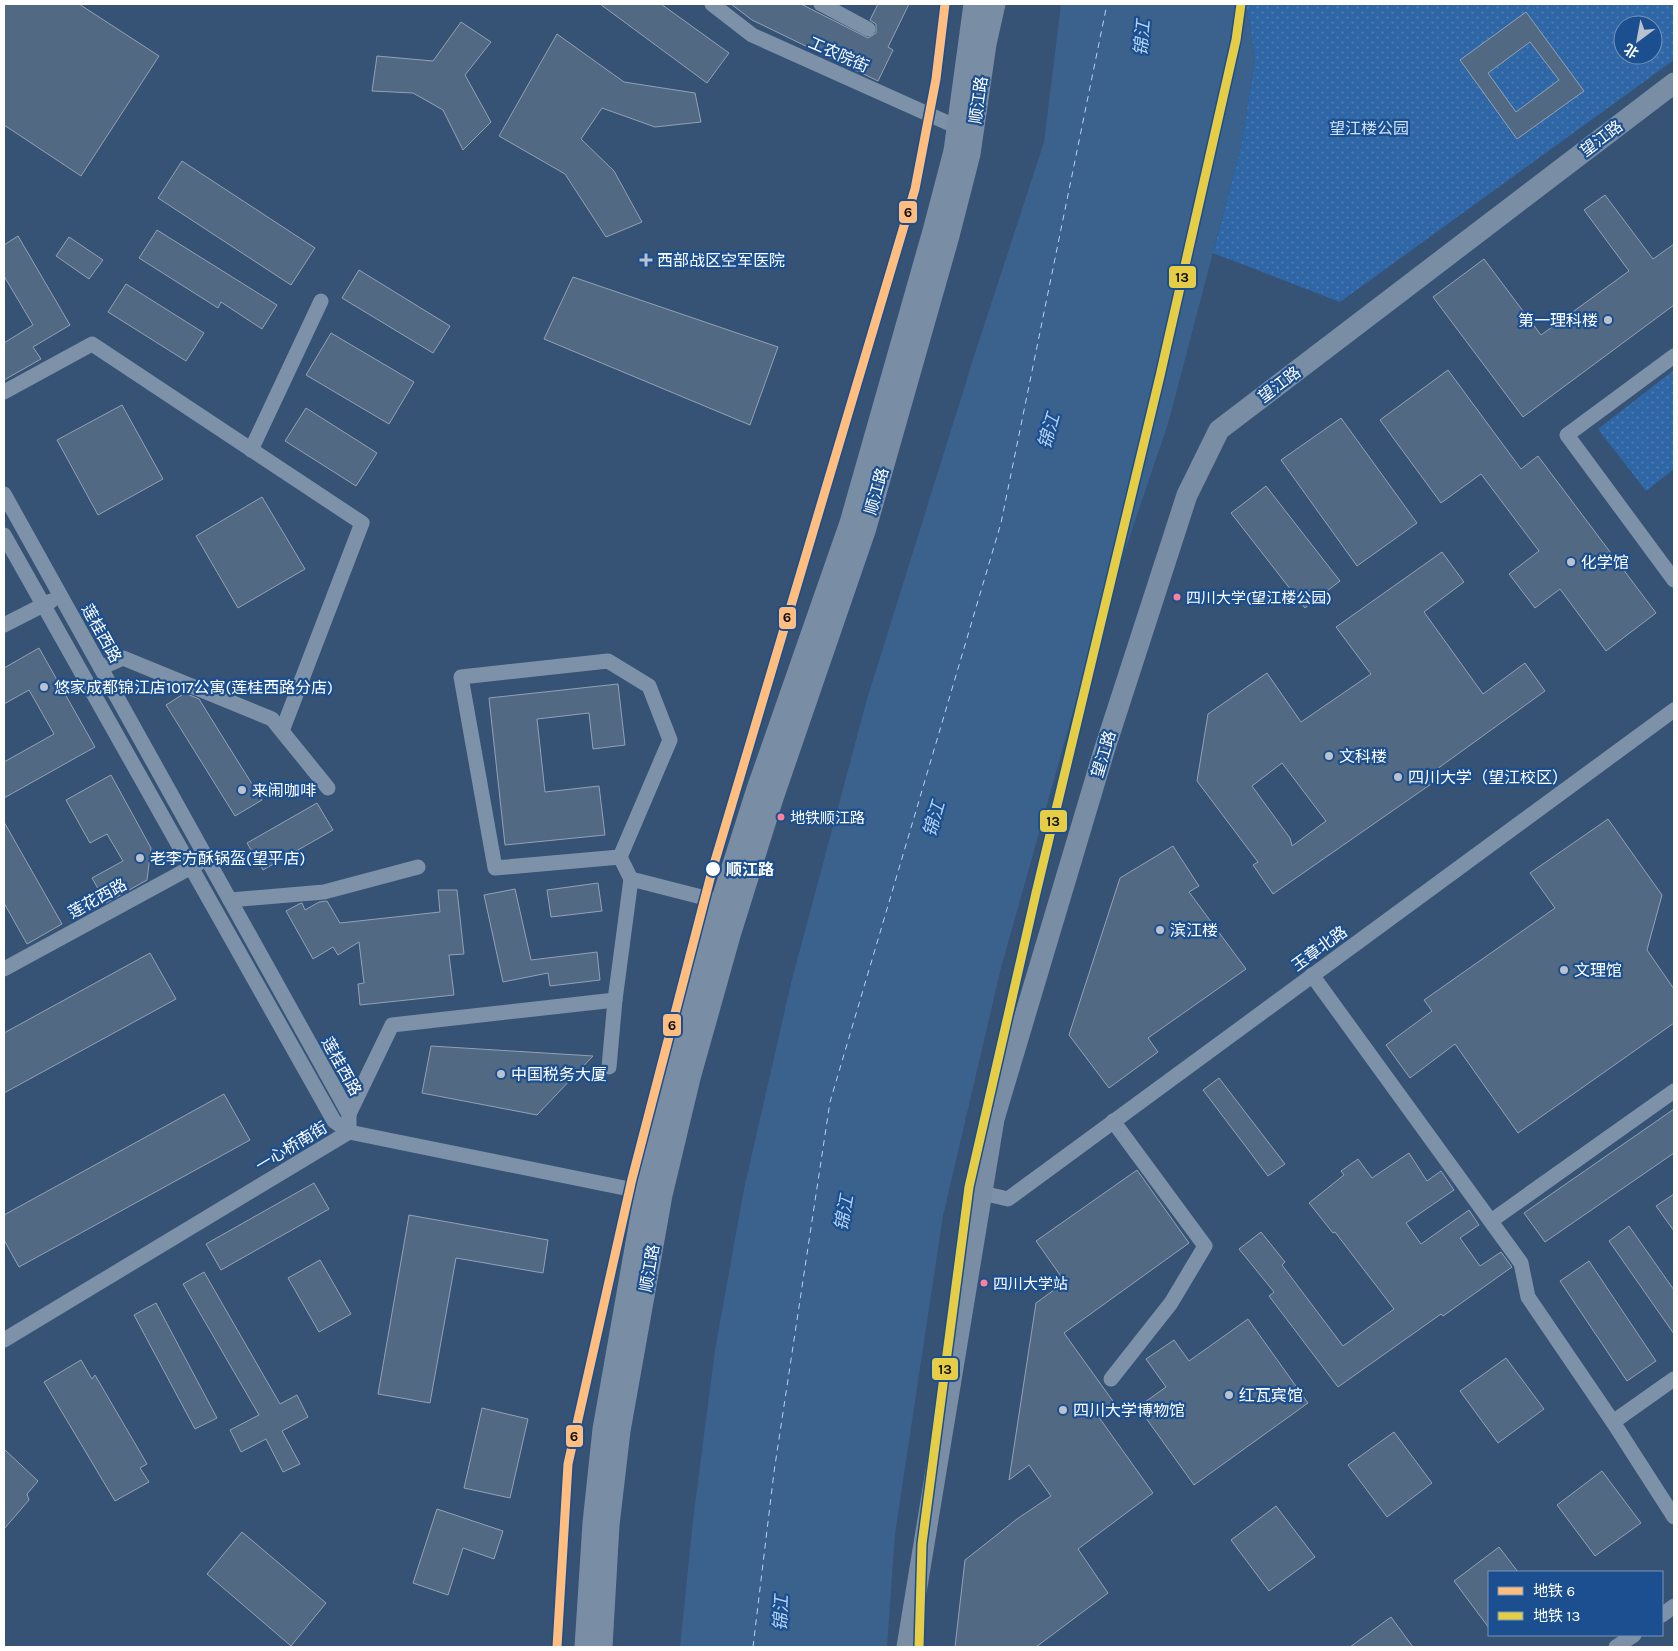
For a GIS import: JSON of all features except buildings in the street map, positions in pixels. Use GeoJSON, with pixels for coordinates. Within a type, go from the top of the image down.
{"type":"FeatureCollection","features":[{"type":"Feature","properties":{"kind":"main road","name":"顺江路"},"geometry":{"type":"LineString","coordinates":[[602,1647],[609,1525],[620,1431],[672,1079],[721,902],[785,706],[850,523],[933,231],[954,151],[974,4]]}},
{"type":"Feature","properties":{"kind":"main road","name":"顺江路"},"geometry":{"type":"LineString","coordinates":[[586,1647],[593,1524],[603,1429],[654,1194],[690,1078],[731,932],[809,688],[866,528],[949,236],[970,154],[986,44],[995,4]]}},
{"type":"Feature","properties":{"kind":"main road","name":"望江路"},"geometry":{"type":"LineString","coordinates":[[907,1647],[994,1119],[1104,751],[1187,495],[1219,430],[1674,83]]}},
{"type":"Feature","properties":{"kind":"street","name":"工农院街"},"geometry":{"type":"LineString","coordinates":[[712,4],[752,35],[957,127]]}},
{"type":"Feature","properties":{"kind":"street"},"geometry":{"type":"LineString","coordinates":[[821,4],[868,29]]}},
{"type":"Feature","properties":{"kind":"street"},"geometry":{"type":"LineString","coordinates":[[251,450],[321,300]]}},
{"type":"Feature","properties":{"kind":"street"},"geometry":{"type":"LineString","coordinates":[[4,392],[92,344],[362,523],[282,731]]}},
{"type":"Feature","properties":{"kind":"street"},"geometry":{"type":"LineString","coordinates":[[1674,356],[1567,435],[1674,580]]}},
{"type":"Feature","properties":{"kind":"street","name":"莲桂西路"},"geometry":{"type":"LineString","coordinates":[[4,494],[349,1114],[349,1132]]}},
{"type":"Feature","properties":{"kind":"street","name":"莲桂西路"},"geometry":{"type":"LineString","coordinates":[[4,535],[334,1121],[349,1132]]}},
{"type":"Feature","properties":{"kind":"street"},"geometry":{"type":"LineString","coordinates":[[4,625],[61,596]]}},
{"type":"Feature","properties":{"kind":"street"},"geometry":{"type":"LineString","coordinates":[[101,668],[123,658],[272,719],[328,788]]}},
{"type":"Feature","properties":{"kind":"street"},"geometry":{"type":"LineString","coordinates":[[609,1067],[615,1000],[631,879],[620,857],[670,740],[649,686],[608,660],[461,677],[495,868],[620,857]]}},
{"type":"Feature","properties":{"kind":"street","name":"玉章北路"},"geometry":{"type":"LineString","coordinates":[[982,1193],[1008,1200],[1674,710]]}},
{"type":"Feature","properties":{"kind":"street","name":"莲花西路"},"geometry":{"type":"LineString","coordinates":[[4,969],[207,859]]}},
{"type":"Feature","properties":{"kind":"street"},"geometry":{"type":"LineString","coordinates":[[230,900],[324,892],[418,867]]}},
{"type":"Feature","properties":{"kind":"street"},"geometry":{"type":"LineString","coordinates":[[631,879],[721,902]]}},
{"type":"Feature","properties":{"kind":"street"},"geometry":{"type":"LineString","coordinates":[[1312,975],[1521,1263],[1528,1297],[1613,1422],[1674,1517]]}},
{"type":"Feature","properties":{"kind":"street"},"geometry":{"type":"LineString","coordinates":[[349,1114],[392,1025],[615,1000]]}},
{"type":"Feature","properties":{"kind":"street"},"geometry":{"type":"LineString","coordinates":[[1492,1221],[1674,1091]]}},
{"type":"Feature","properties":{"kind":"street"},"geometry":{"type":"LineString","coordinates":[[1111,1379],[1171,1303],[1205,1246],[1113,1121]]}},
{"type":"Feature","properties":{"kind":"street","name":"一心桥南街"},"geometry":{"type":"LineString","coordinates":[[4,1340],[349,1132],[654,1194]]}},
{"type":"Feature","properties":{"kind":"street"},"geometry":{"type":"LineString","coordinates":[[1613,1422],[1674,1379]]}},
{"type":"Feature","properties":{"kind":"street"},"geometry":{"type":"LineString","coordinates":[[1663,1614],[1674,1606]]}},
{"type":"Feature","properties":{"kind":"street"},"geometry":{"type":"LineString","coordinates":[[1616,1647],[1632,1636]]}},
{"type":"Feature","properties":{"kind":"green space","name":"望江楼公园"},"geometry":{"type":"Polygon","coordinates":[[[1246,4],[1674,4],[1674,60],[1340,302],[1213,253],[1241,146],[1255,59],[1246,4]]]}},
{"type":"Feature","properties":{"kind":"green space"},"geometry":{"type":"Polygon","coordinates":[[[1674,370],[1674,469],[1646,491],[1598,429],[1674,370]]]}},
{"type":"Feature","properties":{"kind":"water","name":"锦江"},"geometry":{"type":"Polygon","coordinates":[[[1061,4],[1246,4],[1255,59],[1241,146],[1168,424],[1087,662],[1001,968],[943,1216],[895,1534],[887,1647],[680,1647],[693,1520],[715,1350],[744,1189],[791,983],[867,699],[976,350],[1044,142],[1061,4]]]}},
{"type":"Feature","properties":{"kind":"ferry route"},"geometry":{"type":"LineString","coordinates":[[753,1647],[774,1472],[830,1102],[1001,523],[1107,4]]}},
{"type":"Feature","properties":{"kind":"metro line","name":"6"},"geometry":{"type":"LineString","coordinates":[[557,1647],[568,1464],[632,1179],[712,871],[915,189],[936,79],[945,4]]}},
{"type":"Feature","properties":{"kind":"metro line","name":"13"},"geometry":{"type":"LineString","coordinates":[[919,1647],[922,1544],[969,1187],[1036,893],[1160,376],[1236,40],[1241,4]]}},
{"type":"Feature","properties":{"kind":"place","name":"西部战区空军医院"},"geometry":{"type":"Point","coordinates":[646,260]}},
{"type":"Feature","properties":{"kind":"place","name":"第一理科楼"},"geometry":{"type":"Point","coordinates":[1608,320]}},
{"type":"Feature","properties":{"kind":"place","name":"化学馆"},"geometry":{"type":"Point","coordinates":[1571,562]}},
{"type":"Feature","properties":{"kind":"place","name":"四川大学(望江楼公园)"},"geometry":{"type":"Point","coordinates":[1177,597]}},
{"type":"Feature","properties":{"kind":"place","name":"悠家成都锦江店1017公寓(莲桂西路分店)"},"geometry":{"type":"Point","coordinates":[44,687]}},
{"type":"Feature","properties":{"kind":"place","name":"文科楼"},"geometry":{"type":"Point","coordinates":[1329,756]}},
{"type":"Feature","properties":{"kind":"place","name":"四川大学（望江校区）"},"geometry":{"type":"Point","coordinates":[1398,777]}},
{"type":"Feature","properties":{"kind":"place","name":"来闹咖啡"},"geometry":{"type":"Point","coordinates":[242,790]}},
{"type":"Feature","properties":{"kind":"place","name":"地铁顺江路"},"geometry":{"type":"Point","coordinates":[781,817]}},
{"type":"Feature","properties":{"kind":"place","name":"老李方酥锅盔(望平店)"},"geometry":{"type":"Point","coordinates":[140,858]}},
{"type":"Feature","properties":{"kind":"place","name":"顺江路"},"geometry":{"type":"Point","coordinates":[713,869]}},
{"type":"Feature","properties":{"kind":"place","name":"滨江楼"},"geometry":{"type":"Point","coordinates":[1160,930]}},
{"type":"Feature","properties":{"kind":"place","name":"文理馆"},"geometry":{"type":"Point","coordinates":[1564,970]}},
{"type":"Feature","properties":{"kind":"place","name":"中国税务大厦"},"geometry":{"type":"Point","coordinates":[501,1074]}},
{"type":"Feature","properties":{"kind":"place","name":"四川大学站"},"geometry":{"type":"Point","coordinates":[984,1283]}},
{"type":"Feature","properties":{"kind":"place","name":"红瓦宾馆"},"geometry":{"type":"Point","coordinates":[1229,1395]}},
{"type":"Feature","properties":{"kind":"place","name":"四川大学博物馆"},"geometry":{"type":"Point","coordinates":[1063,1410]}}]}
